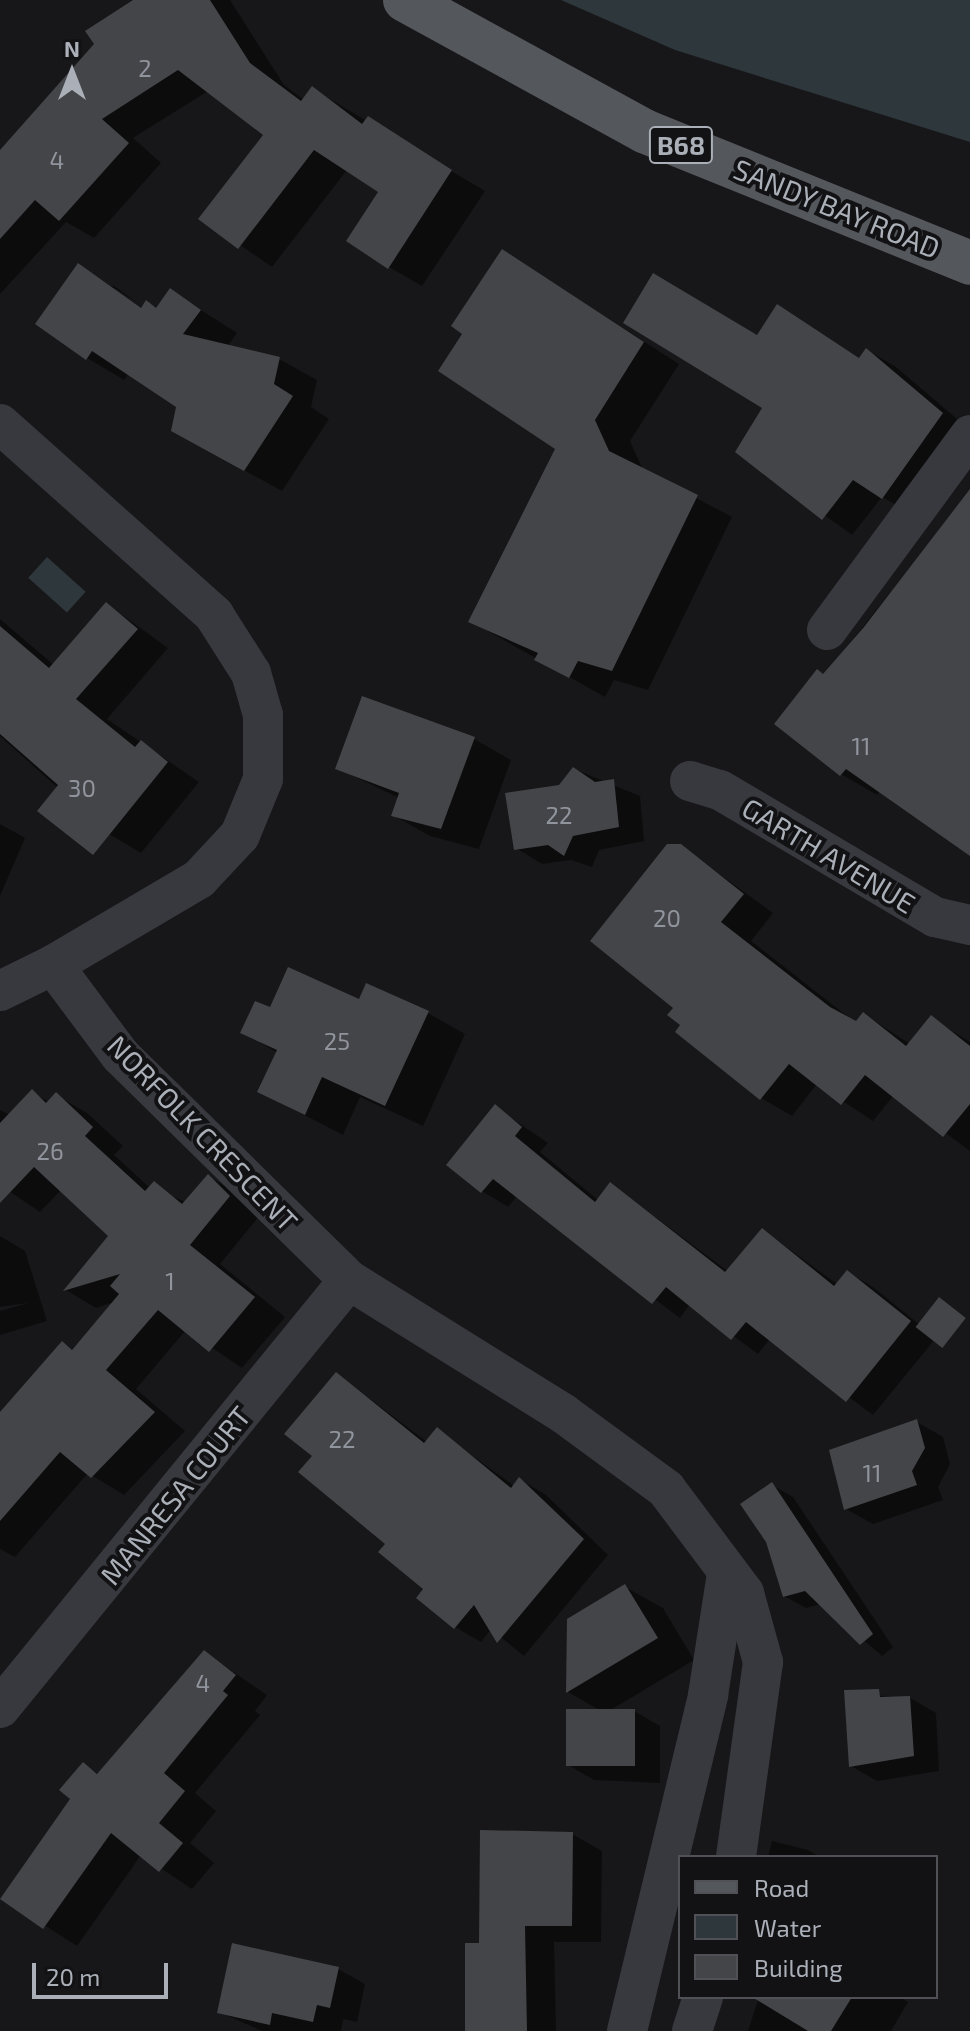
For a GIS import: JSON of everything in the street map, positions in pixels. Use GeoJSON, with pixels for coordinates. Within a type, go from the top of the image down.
{"type":"FeatureCollection","features":[{"type":"Feature","properties":{"kind":"main road","name":"SANDY BAY ROAD"},"geometry":{"type":"LineString","coordinates":[[405,0],[644,131],[970,263]]}},
{"type":"Feature","properties":{"kind":"street"},"geometry":{"type":"LineString","coordinates":[[0,424],[214,615],[251,673],[263,715],[263,779],[240,835],[199,879],[53,965],[0,991]]}},
{"type":"Feature","properties":{"kind":"street"},"geometry":{"type":"LineString","coordinates":[[827,630],[970,435]]}},
{"type":"Feature","properties":{"kind":"street","name":"GARTH AVENUE"},"geometry":{"type":"LineString","coordinates":[[690,781],[720,790],[935,917],[970,925]]}},
{"type":"Feature","properties":{"kind":"street","name":"NORFOLK CRESCENT"},"geometry":{"type":"LineString","coordinates":[[53,965],[120,1055],[349,1280],[564,1414],[666,1489],[751,1607],[763,1662],[736,1855]]}},
{"type":"Feature","properties":{"kind":"street","name":"MANRESA COURT"},"geometry":{"type":"LineString","coordinates":[[0,1708],[349,1280]]}},
{"type":"Feature","properties":{"kind":"street"},"geometry":{"type":"LineString","coordinates":[[627,2031],[705,1710],[727,1574]]}},
{"type":"Feature","properties":{"kind":"street"},"geometry":{"type":"LineString","coordinates":[[692,2031],[702,1999]]}},
{"type":"Feature","properties":{"kind":"water"},"geometry":{"type":"Polygon","coordinates":[[[561,0],[970,0],[970,142],[675,50],[561,0]]]}},
{"type":"Feature","properties":{"kind":"water"},"geometry":{"type":"Polygon","coordinates":[[[47,557],[86,592],[67,613],[28,578],[47,557]]]}},
{"type":"Feature","properties":{"kind":"building"},"geometry":{"type":"Polygon","coordinates":[[[133,0],[210,0],[250,63],[301,101],[312,86],[362,124],[368,116],[452,170],[388,269],[346,241],[378,192],[314,150],[238,249],[198,219],[263,135],[178,70],[102,119],[129,143],[59,221],[35,200],[0,239],[0,150],[94,44],[85,31],[133,0]]]}},
{"type":"Feature","properties":{"kind":"building"},"geometry":{"type":"Polygon","coordinates":[[[502,249],[644,342],[595,420],[609,451],[698,495],[612,671],[578,661],[569,678],[534,660],[538,653],[468,622],[555,449],[438,371],[462,334],[451,326],[502,249]]]}},
{"type":"Feature","properties":{"kind":"building"},"geometry":{"type":"Polygon","coordinates":[[[78,263],[141,308],[146,300],[156,308],[170,288],[201,310],[183,334],[280,357],[274,384],[293,396],[244,471],[171,431],[176,407],[92,351],[86,360],[35,324],[78,263]]]}},
{"type":"Feature","properties":{"kind":"building"},"geometry":{"type":"Polygon","coordinates":[[[653,273],[757,335],[777,304],[859,358],[866,348],[943,413],[882,499],[853,480],[822,520],[735,452],[762,408],[623,323],[653,273]]]}},
{"type":"Feature","properties":{"kind":"building"},"geometry":{"type":"Polygon","coordinates":[[[970,489],[970,856],[846,769],[840,776],[774,724],[817,669],[823,674],[864,627],[970,489]]]}},
{"type":"Feature","properties":{"kind":"building"},"geometry":{"type":"Polygon","coordinates":[[[106,602],[138,629],[76,699],[135,747],[141,740],[168,762],[93,855],[37,811],[58,785],[0,734],[0,626],[49,668],[106,602]]]}},
{"type":"Feature","properties":{"kind":"building"},"geometry":{"type":"Polygon","coordinates":[[[362,696],[475,737],[441,829],[391,816],[399,793],[335,769],[362,696]]]}},
{"type":"Feature","properties":{"kind":"building"},"geometry":{"type":"Polygon","coordinates":[[[573,767],[595,782],[614,779],[619,827],[573,836],[564,856],[548,845],[514,850],[505,793],[559,785],[573,767]]]}},
{"type":"Feature","properties":{"kind":"building"},"geometry":{"type":"Polygon","coordinates":[[[667,844],[681,844],[744,894],[721,922],[830,1007],[856,1021],[863,1012],[906,1046],[931,1015],[970,1046],[970,1104],[943,1137],[865,1075],[841,1105],[789,1064],[760,1100],[675,1032],[680,1025],[667,1015],[673,1008],[590,941],[667,844]]]}},
{"type":"Feature","properties":{"kind":"building"},"geometry":{"type":"Polygon","coordinates":[[[288,967],[359,999],[366,983],[429,1011],[385,1106],[322,1077],[305,1115],[257,1092],[277,1050],[240,1033],[255,1001],[270,1007],[288,967]]]}},
{"type":"Feature","properties":{"kind":"building"},"geometry":{"type":"Polygon","coordinates":[[[32,1089],[46,1103],[56,1092],[93,1127],[85,1136],[145,1191],[154,1181],[182,1204],[208,1174],[230,1196],[190,1245],[255,1297],[209,1352],[158,1310],[106,1370],[155,1412],[91,1478],[60,1452],[0,1521],[0,1412],[62,1341],[72,1350],[119,1294],[110,1286],[120,1274],[63,1291],[108,1236],[34,1167],[0,1203],[0,1123],[32,1089]]]}},
{"type":"Feature","properties":{"kind":"building"},"geometry":{"type":"Polygon","coordinates":[[[495,1104],[522,1127],[515,1136],[595,1202],[610,1182],[725,1272],[762,1228],[834,1286],[847,1270],[911,1321],[846,1402],[746,1322],[731,1340],[666,1287],[652,1304],[493,1179],[481,1193],[446,1165],[495,1104]]]}},
{"type":"Feature","properties":{"kind":"building"},"geometry":{"type":"Polygon","coordinates":[[[939,1297],[966,1318],[942,1348],[916,1327],[939,1297]]]}},
{"type":"Feature","properties":{"kind":"building"},"geometry":{"type":"Polygon","coordinates":[[[336,1372],[424,1443],[437,1427],[511,1488],[519,1477],[584,1539],[497,1643],[474,1605],[454,1629],[416,1598],[423,1589],[378,1552],[385,1544],[298,1472],[312,1456],[284,1434],[336,1372]]]}},
{"type":"Feature","properties":{"kind":"building"},"geometry":{"type":"Polygon","coordinates":[[[917,1419],[925,1448],[912,1471],[917,1485],[844,1510],[829,1450],[917,1419]]]}},
{"type":"Feature","properties":{"kind":"building"},"geometry":{"type":"Polygon","coordinates":[[[772,1482],[873,1634],[860,1645],[805,1591],[783,1597],[766,1542],[740,1504],[772,1482]]]}},
{"type":"Feature","properties":{"kind":"building"},"geometry":{"type":"Polygon","coordinates":[[[625,1584],[658,1638],[566,1693],[567,1619],[625,1584]]]}},
{"type":"Feature","properties":{"kind":"building"},"geometry":{"type":"Polygon","coordinates":[[[204,1650],[236,1675],[223,1691],[228,1695],[164,1773],[185,1791],[159,1823],[183,1843],[159,1872],[111,1833],[43,1929],[0,1899],[70,1799],[59,1790],[83,1762],[97,1774],[204,1650]]]}},
{"type":"Feature","properties":{"kind":"building"},"geometry":{"type":"Polygon","coordinates":[[[879,1689],[880,1697],[910,1696],[914,1756],[849,1767],[844,1690],[879,1689]]]}},
{"type":"Feature","properties":{"kind":"building"},"geometry":{"type":"Polygon","coordinates":[[[566,1709],[635,1709],[635,1766],[566,1766],[566,1709]]]}},
{"type":"Feature","properties":{"kind":"building"},"geometry":{"type":"Polygon","coordinates":[[[480,1830],[573,1832],[572,1926],[525,1926],[527,2031],[465,2031],[465,1943],[479,1943],[480,1830]]]}},
{"type":"Feature","properties":{"kind":"building"},"geometry":{"type":"Polygon","coordinates":[[[232,1943],[339,1967],[330,2008],[317,2005],[313,2022],[272,2013],[270,2025],[217,2013],[232,1943]]]}},
{"type":"Feature","properties":{"kind":"building"},"geometry":{"type":"Polygon","coordinates":[[[755,1999],[851,1999],[831,2031],[808,2031],[755,1999]]]}}]}
